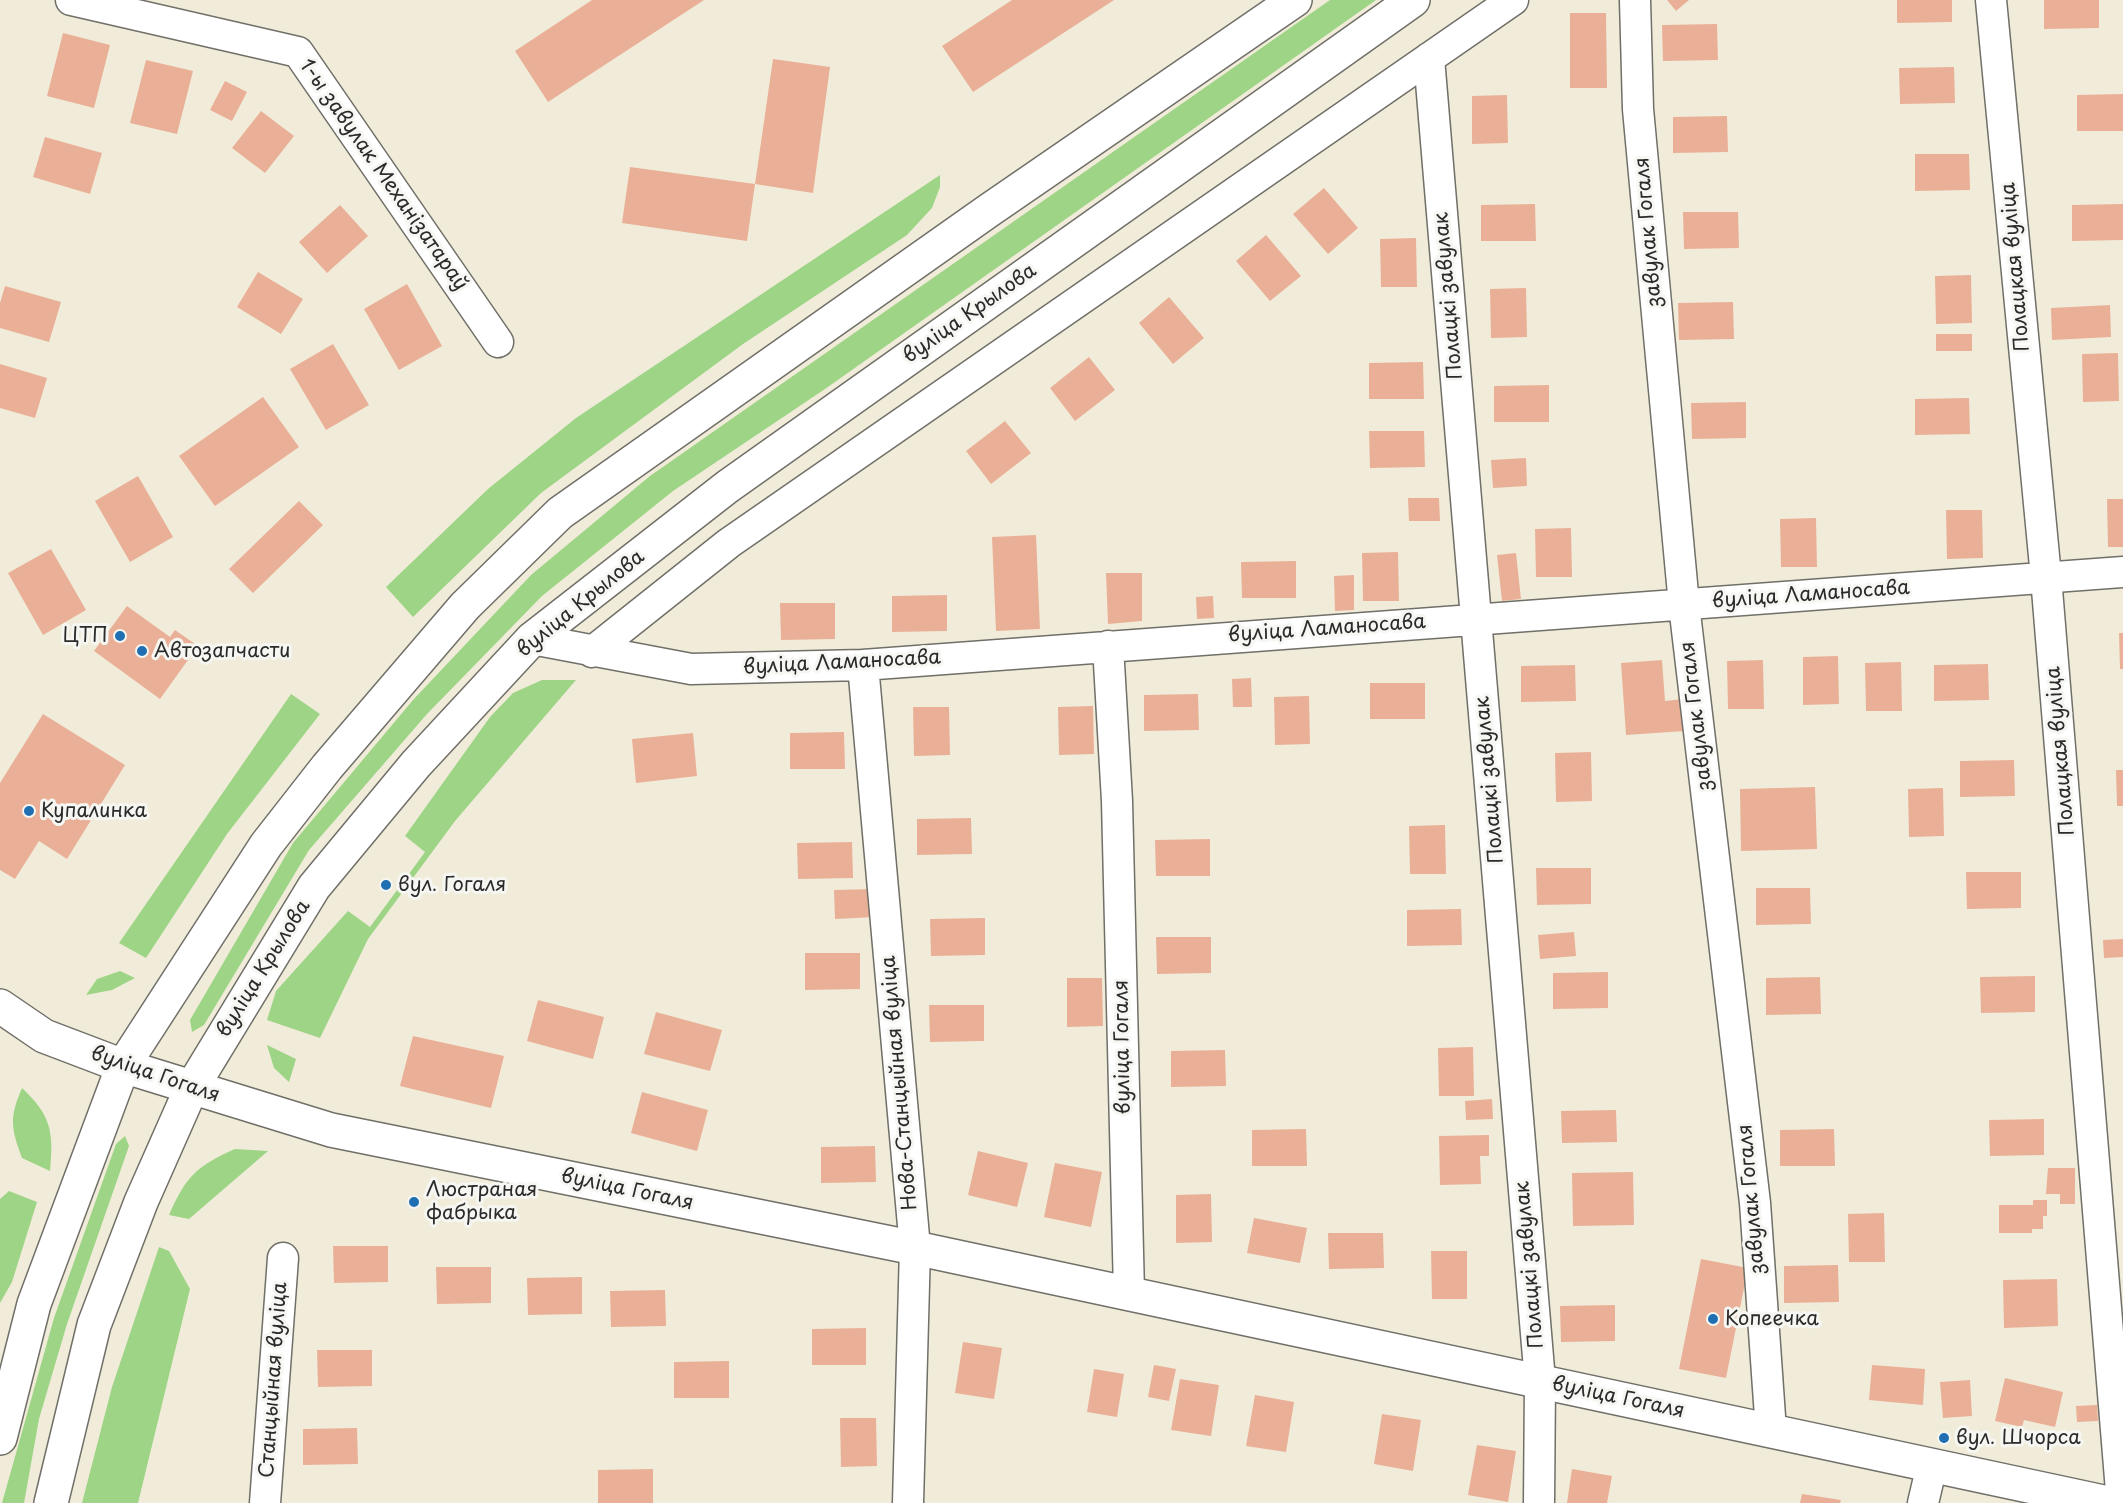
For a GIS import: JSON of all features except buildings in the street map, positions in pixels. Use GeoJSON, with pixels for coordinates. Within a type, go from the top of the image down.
{"type":"FeatureCollection","features":[{"type":"Feature","properties":{"kind":"main road"},"geometry":{"type":"LineString","coordinates":[[0,1438],[34,1304],[123,1066],[266,845],[327,767],[465,606],[560,513],[988,211],[1295,0]]}},
{"type":"Feature","properties":{"kind":"main road","name":"вуліца Крылова"},"geometry":{"type":"LineString","coordinates":[[51,1503],[94,1325],[141,1202],[191,1089],[314,887],[416,764],[532,639],[727,487],[1413,0]]}},
{"type":"Feature","properties":{"kind":"main road","name":"вуліца Гогаля"},"geometry":{"type":"LineString","coordinates":[[0,1006],[44,1036],[123,1066],[191,1089],[331,1130],[1130,1293],[2108,1503]]}},
{"type":"Feature","properties":{"kind":"street","name":"1-ы завулак Механізатараў"},"geometry":{"type":"LineString","coordinates":[[71,0],[298,52],[498,342]]}},
{"type":"Feature","properties":{"kind":"street"},"geometry":{"type":"LineString","coordinates":[[592,652],[729,543],[1513,0]]}},
{"type":"Feature","properties":{"kind":"street","name":"завулак Гогаля"},"geometry":{"type":"LineString","coordinates":[[1635,0],[1638,109],[1684,605],[1755,1203],[1771,1431]]}},
{"type":"Feature","properties":{"kind":"street","name":"Полацкая вуліца"},"geometry":{"type":"LineString","coordinates":[[1991,0],[2046,577],[2122,1503]]}},
{"type":"Feature","properties":{"kind":"street","name":"Полацкі завулак"},"geometry":{"type":"LineString","coordinates":[[1429,58],[1540,1381],[1539,1503]]}},
{"type":"Feature","properties":{"kind":"street","name":"вуліца Ламаносава"},"geometry":{"type":"LineString","coordinates":[[532,639],[691,669],[863,665],[2123,572]]}},
{"type":"Feature","properties":{"kind":"street","name":"вуліца Гогаля"},"geometry":{"type":"LineString","coordinates":[[1108,646],[1117,801],[1130,1293]]}},
{"type":"Feature","properties":{"kind":"street","name":"Нова-Станцыйная вуліца"},"geometry":{"type":"LineString","coordinates":[[863,665],[915,1248],[908,1503]]}},
{"type":"Feature","properties":{"kind":"street","name":"Станцыйная вуліца"},"geometry":{"type":"LineString","coordinates":[[265,1503],[283,1258]]}},
{"type":"Feature","properties":{"kind":"street"},"geometry":{"type":"LineString","coordinates":[[1923,1503],[1932,1466]]}},
{"type":"Feature","properties":{"kind":"green space"},"geometry":{"type":"Polygon","coordinates":[[[1330,0],[1376,0],[825,389],[673,491],[542,596],[427,714],[309,850],[204,1025],[192,1032],[190,1020],[293,843],[413,700],[531,575],[650,476],[1330,0]]]}},
{"type":"Feature","properties":{"kind":"green space"},"geometry":{"type":"Polygon","coordinates":[[[940,175],[940,187],[932,208],[907,235],[743,344],[541,493],[413,617],[386,587],[488,489],[576,418],[940,175]]]}},
{"type":"Feature","properties":{"kind":"green space"},"geometry":{"type":"Polygon","coordinates":[[[542,680],[576,680],[455,821],[368,939],[320,1038],[267,1020],[276,991],[348,911],[370,927],[425,852],[405,836],[490,717],[513,693],[542,680]]]}},
{"type":"Feature","properties":{"kind":"green space"},"geometry":{"type":"Polygon","coordinates":[[[291,694],[320,714],[227,834],[146,958],[119,943],[291,694]]]}},
{"type":"Feature","properties":{"kind":"green space"},"geometry":{"type":"Polygon","coordinates":[[[120,971],[135,978],[112,990],[86,995],[97,979],[120,971]]]}},
{"type":"Feature","properties":{"kind":"green space"},"geometry":{"type":"Polygon","coordinates":[[[267,1045],[296,1059],[289,1082],[274,1068],[267,1045]]]}},
{"type":"Feature","properties":{"kind":"green space"},"geometry":{"type":"Polygon","coordinates":[[[22,1088],[45,1116],[51,1135],[50,1171],[22,1158],[18,1148],[13,1115],[22,1088]]]}},
{"type":"Feature","properties":{"kind":"green space"},"geometry":{"type":"Polygon","coordinates":[[[125,1136],[129,1146],[67,1324],[39,1419],[24,1503],[2,1503],[54,1318],[116,1144],[125,1136]]]}},
{"type":"Feature","properties":{"kind":"green space"},"geometry":{"type":"Polygon","coordinates":[[[235,1149],[268,1151],[189,1219],[169,1215],[187,1181],[194,1174],[211,1161],[235,1149]]]}},
{"type":"Feature","properties":{"kind":"green space"},"geometry":{"type":"Polygon","coordinates":[[[9,1191],[37,1202],[12,1282],[0,1303],[0,1199],[9,1191]]]}},
{"type":"Feature","properties":{"kind":"green space"},"geometry":{"type":"Polygon","coordinates":[[[159,1247],[169,1251],[190,1289],[138,1503],[82,1503],[112,1387],[159,1247]]]}},
{"type":"Feature","properties":{"kind":"place","name":"ЦТП"},"geometry":{"type":"Point","coordinates":[120,636]}},
{"type":"Feature","properties":{"kind":"place","name":"Автозапчасти"},"geometry":{"type":"Point","coordinates":[142,651]}},
{"type":"Feature","properties":{"kind":"place","name":"Купалинка"},"geometry":{"type":"Point","coordinates":[29,811]}},
{"type":"Feature","properties":{"kind":"place","name":"вул. Гогаля"},"geometry":{"type":"Point","coordinates":[386,885]}},
{"type":"Feature","properties":{"kind":"place","name":"Люстраная фабрыка"},"geometry":{"type":"Point","coordinates":[414,1202]}},
{"type":"Feature","properties":{"kind":"place","name":"Копеечка"},"geometry":{"type":"Point","coordinates":[1713,1319]}},
{"type":"Feature","properties":{"kind":"place","name":"вул. Шчорса"},"geometry":{"type":"Point","coordinates":[1944,1438]}}]}
